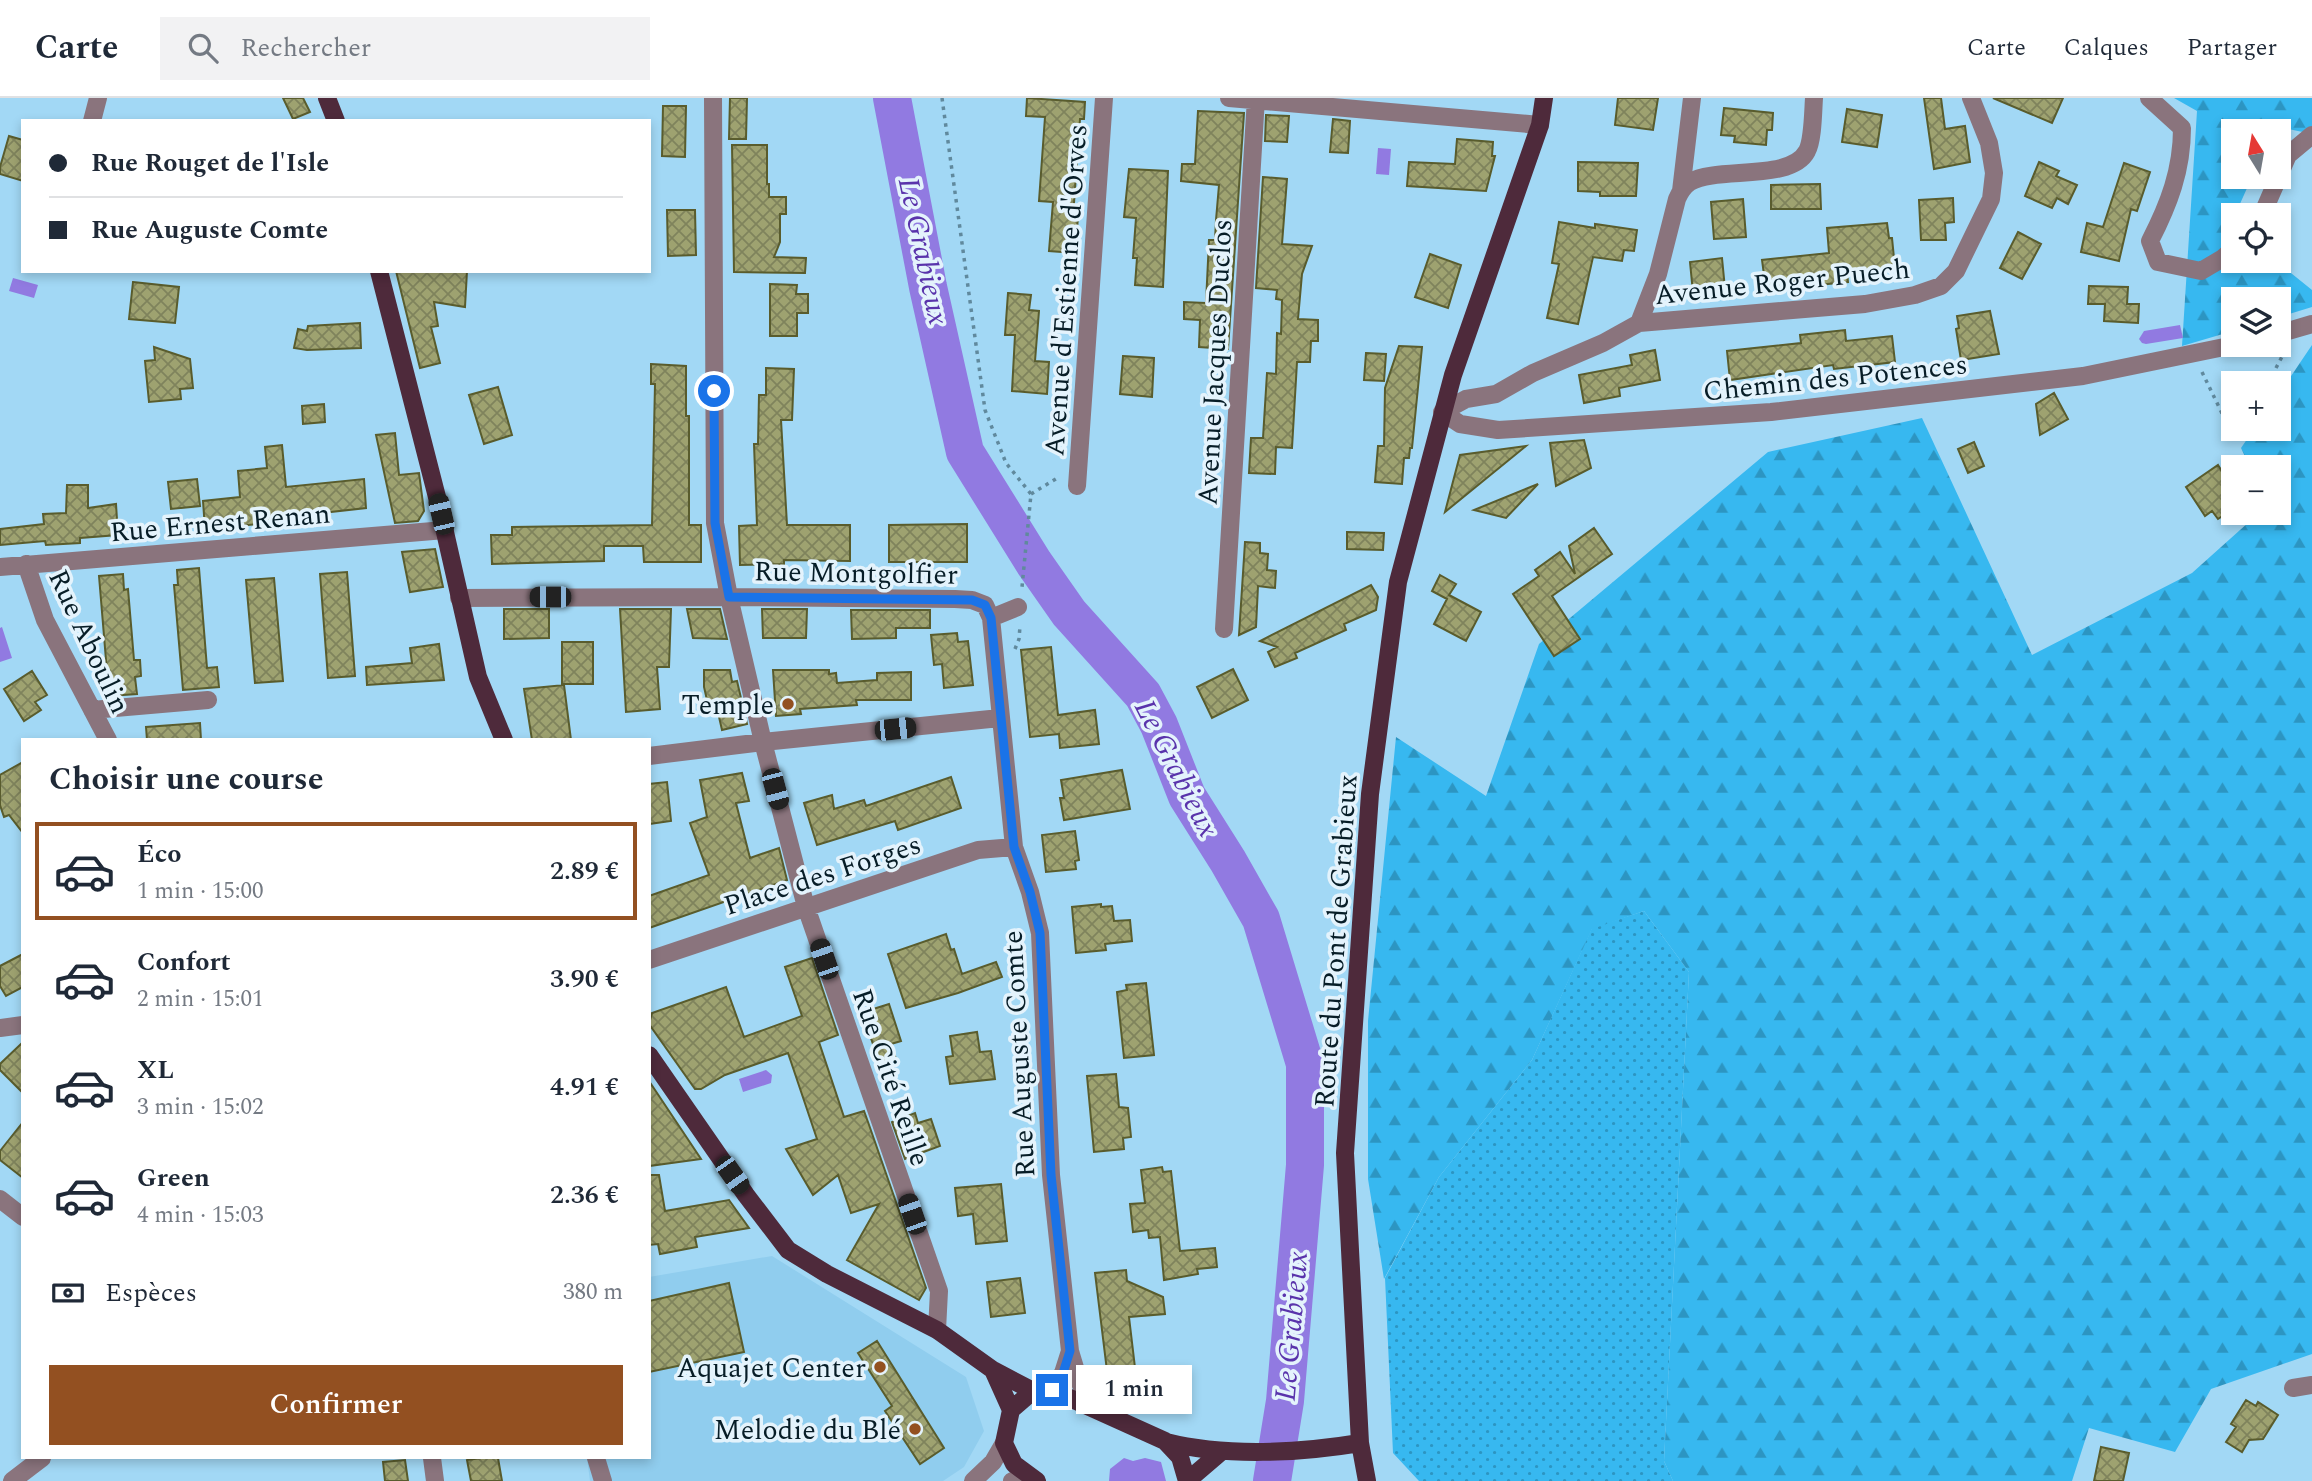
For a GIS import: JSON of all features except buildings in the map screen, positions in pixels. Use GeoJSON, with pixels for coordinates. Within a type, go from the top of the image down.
{"type":"FeatureCollection","features":[{"type":"Feature","properties":{"kind":"main road"},"geometry":{"type":"LineString","coordinates":[[327,98],[335,119]]}},
{"type":"Feature","properties":{"kind":"main road","name":"Route du Pont de Grabieux"},"geometry":{"type":"LineString","coordinates":[[1367,1481],[1360,1443],[1345,1153],[1370,794],[1398,582],[1442,412],[1541,125],[1544,98]]}},
{"type":"Feature","properties":{"kind":"main road"},"geometry":{"type":"LineString","coordinates":[[380,273],[478,677],[503,738]]}},
{"type":"Feature","properties":{"kind":"main road"},"geometry":{"type":"LineString","coordinates":[[651,1058],[746,1195],[788,1250],[827,1274],[937,1330],[993,1370],[1033,1391],[1052,1390],[1165,1441],[1194,1449],[1221,1452],[1326,1448],[1360,1443]]}},
{"type":"Feature","properties":{"kind":"main road"},"geometry":{"type":"LineString","coordinates":[[993,1370],[1011,1410],[1004,1443],[1014,1464],[1029,1480]]}},
{"type":"Feature","properties":{"kind":"main road"},"geometry":{"type":"LineString","coordinates":[[1011,1410],[1033,1391]]}},
{"type":"Feature","properties":{"kind":"main road"},"geometry":{"type":"LineString","coordinates":[[1165,1441],[1180,1457],[1187,1481],[1221,1452]]}},
{"type":"Feature","properties":{"kind":"street"},"geometry":{"type":"LineString","coordinates":[[93,119],[98,98]]}},
{"type":"Feature","properties":{"kind":"street","name":"Rue Cité Reille"},"geometry":{"type":"LineString","coordinates":[[713,98],[715,523],[729,597],[763,742],[806,907],[939,1291],[937,1330]]}},
{"type":"Feature","properties":{"kind":"street","name":"Avenue d'Estienne d'Orves"},"geometry":{"type":"LineString","coordinates":[[1077,486],[1104,98]]}},
{"type":"Feature","properties":{"kind":"street"},"geometry":{"type":"LineString","coordinates":[[1229,98],[1541,125]]}},
{"type":"Feature","properties":{"kind":"street"},"geometry":{"type":"LineString","coordinates":[[1681,191],[1692,98]]}},
{"type":"Feature","properties":{"kind":"street"},"geometry":{"type":"LineString","coordinates":[[1639,323],[1658,274],[1681,191],[1688,183],[1701,178],[1757,172],[1796,163],[1809,148],[1814,98]]}},
{"type":"Feature","properties":{"kind":"street","name":"Avenue Roger Puech"},"geometry":{"type":"LineString","coordinates":[[1442,412],[1465,398],[1496,394],[1533,373],[1603,343],[1639,323],[1866,304],[1915,295],[1941,286],[1956,271],[1992,200],[1994,173],[1989,143],[1971,98]]}},
{"type":"Feature","properties":{"kind":"street"},"geometry":{"type":"LineString","coordinates":[[2149,98],[2182,128],[2182,150],[2169,203],[2150,241],[2158,262],[2201,271],[2221,259]]}},
{"type":"Feature","properties":{"kind":"street","name":"Avenue Jacques Duclos"},"geometry":{"type":"LineString","coordinates":[[1224,629],[1256,99]]}},
{"type":"Feature","properties":{"kind":"street"},"geometry":{"type":"LineString","coordinates":[[2267,203],[2288,155],[2312,135]]}},
{"type":"Feature","properties":{"kind":"street","name":"Chemin des Potences"},"geometry":{"type":"LineString","coordinates":[[1442,412],[1460,424],[1499,430],[1771,412],[2082,376],[2221,348]]}},
{"type":"Feature","properties":{"kind":"street","name":"Rue Ernest Renan"},"geometry":{"type":"LineString","coordinates":[[0,567],[444,530]]}},
{"type":"Feature","properties":{"kind":"street","name":"Rue Aboulin"},"geometry":{"type":"LineString","coordinates":[[26,564],[45,620],[107,738]]}},
{"type":"Feature","properties":{"kind":"street","name":"Rue Montgolfier"},"geometry":{"type":"LineString","coordinates":[[459,598],[972,600],[985,605],[991,618]]}},
{"type":"Feature","properties":{"kind":"street"},"geometry":{"type":"LineString","coordinates":[[991,618],[1019,603]]}},
{"type":"Feature","properties":{"kind":"street","name":"Rue Auguste Comte"},"geometry":{"type":"LineString","coordinates":[[991,618],[1014,847],[1030,892],[1040,933],[1051,1175],[1070,1351],[1079,1381],[1093,1408]]}},
{"type":"Feature","properties":{"kind":"street"},"geometry":{"type":"LineString","coordinates":[[92,710],[208,700]]}},
{"type":"Feature","properties":{"kind":"street"},"geometry":{"type":"LineString","coordinates":[[651,756],[1000,718]]}},
{"type":"Feature","properties":{"kind":"street","name":"Place des Forges"},"geometry":{"type":"LineString","coordinates":[[651,959],[978,850],[1014,847]]}},
{"type":"Feature","properties":{"kind":"street"},"geometry":{"type":"LineString","coordinates":[[0,1028],[21,1024]]}},
{"type":"Feature","properties":{"kind":"street"},"geometry":{"type":"LineString","coordinates":[[0,1199],[21,1215]]}},
{"type":"Feature","properties":{"kind":"street","name":"Rue Auguste Comte"},"geometry":{"type":"LineString","coordinates":[[1052,1390],[1063,1373],[1070,1351]]}},
{"type":"Feature","properties":{"kind":"street"},"geometry":{"type":"LineString","coordinates":[[2293,1388],[2312,1385]]}},
{"type":"Feature","properties":{"kind":"street"},"geometry":{"type":"LineString","coordinates":[[973,1481],[993,1462],[1004,1443]]}},
{"type":"Feature","properties":{"kind":"street"},"geometry":{"type":"LineString","coordinates":[[12,1481],[41,1459]]}},
{"type":"Feature","properties":{"kind":"street"},"geometry":{"type":"LineString","coordinates":[[432,1459],[435,1481]]}},
{"type":"Feature","properties":{"kind":"street"},"geometry":{"type":"LineString","coordinates":[[596,1459],[603,1481]]}},
{"type":"Feature","properties":{"kind":"path"},"geometry":{"type":"LineString","coordinates":[[942,98],[985,411],[1006,463],[1031,494],[1019,603]]}},
{"type":"Feature","properties":{"kind":"path"},"geometry":{"type":"LineString","coordinates":[[2277,371],[2305,326]]}},
{"type":"Feature","properties":{"kind":"path"},"geometry":{"type":"LineString","coordinates":[[2193,355],[2221,412]]}},
{"type":"Feature","properties":{"kind":"path"},"geometry":{"type":"LineString","coordinates":[[1031,494],[1079,464]]}},
{"type":"Feature","properties":{"kind":"shaded area"},"geometry":{"type":"Polygon","coordinates":[[[1378,148],[1391,149],[1389,175],[1376,174],[1378,148]]]}},
{"type":"Feature","properties":{"kind":"shaded area"},"geometry":{"type":"Polygon","coordinates":[[[13,278],[38,285],[34,298],[9,291],[13,278]]]}},
{"type":"Feature","properties":{"kind":"shaded area"},"geometry":{"type":"Polygon","coordinates":[[[2180,325],[2183,338],[2146,344],[2139,339],[2144,331],[2180,325]]]}},
{"type":"Feature","properties":{"kind":"shaded area"},"geometry":{"type":"Polygon","coordinates":[[[2,627],[12,658],[0,662],[0,628],[2,627]]]}},
{"type":"Feature","properties":{"kind":"shaded area"},"geometry":{"type":"Polygon","coordinates":[[[766,1070],[772,1075],[771,1083],[743,1092],[739,1079],[766,1070]]]}},
{"type":"Feature","properties":{"kind":"shaded area"},"geometry":{"type":"Polygon","coordinates":[[[772,1256],[966,1377],[984,1431],[964,1467],[943,1481],[590,1481],[587,1459],[651,1459],[651,1277],[772,1256]]]}},
{"type":"Feature","properties":{"kind":"shaded area"},"geometry":{"type":"Polygon","coordinates":[[[1124,1458],[1133,1461],[1145,1458],[1161,1462],[1166,1481],[1109,1481],[1110,1469],[1124,1458]]]}},
{"type":"Feature","properties":{"kind":"green space"},"geometry":{"type":"Polygon","coordinates":[[[2174,98],[2312,98],[2312,134],[2291,130],[2291,119],[2221,119],[2221,189],[2247,189],[2240,203],[2221,203],[2221,273],[2291,273],[2312,290],[2312,307],[2291,313],[2291,287],[2221,287],[2221,335],[2182,346],[2197,111],[2174,98]]]}},
{"type":"Feature","properties":{"kind":"green space"},"geometry":{"type":"Polygon","coordinates":[[[2312,345],[2312,1354],[2211,1389],[2175,1452],[2089,1428],[2072,1481],[1673,1481],[1664,1461],[1689,972],[1644,911],[1592,929],[1532,1060],[1439,1177],[1384,1279],[1368,1179],[1368,1021],[1396,737],[1486,796],[1539,644],[1768,452],[1922,418],[2032,655],[2192,573],[2246,525],[2291,525],[2291,455],[2244,455],[2241,448],[2246,441],[2291,441],[2291,376],[2312,345]]]}},
{"type":"Feature","properties":{"kind":"green space"},"geometry":{"type":"Polygon","coordinates":[[[1644,911],[1689,972],[1664,1461],[1673,1481],[1419,1481],[1393,1453],[1385,1278],[1439,1177],[1532,1060],[1592,928],[1644,911]]]}},
{"type":"Feature","properties":{"kind":"waterway","name":"Le Grabieux"},"geometry":{"type":"LineString","coordinates":[[892,98],[928,287],[965,452],[1034,563],[1069,613],[1143,695],[1159,725],[1187,796],[1261,919],[1305,1064],[1305,1165],[1285,1401],[1272,1481]]}},
{"type":"Feature","properties":{"kind":"place","name":"Temple"},"geometry":{"type":"Point","coordinates":[788,704]}},
{"type":"Feature","properties":{"kind":"place","name":"Aquajet Center"},"geometry":{"type":"Point","coordinates":[880,1367]}},
{"type":"Feature","properties":{"kind":"place","name":"Melodie du Blé"},"geometry":{"type":"Point","coordinates":[915,1429]}},
{"type":"Feature","properties":{"kind":"route"},"geometry":{"type":"LineString","coordinates":[[714,391],[715,523],[729,597],[972,600],[985,605],[991,618],[1014,847],[1030,892],[1040,933],[1051,1175],[1070,1351],[1063,1373],[1052,1390]]}}]}
